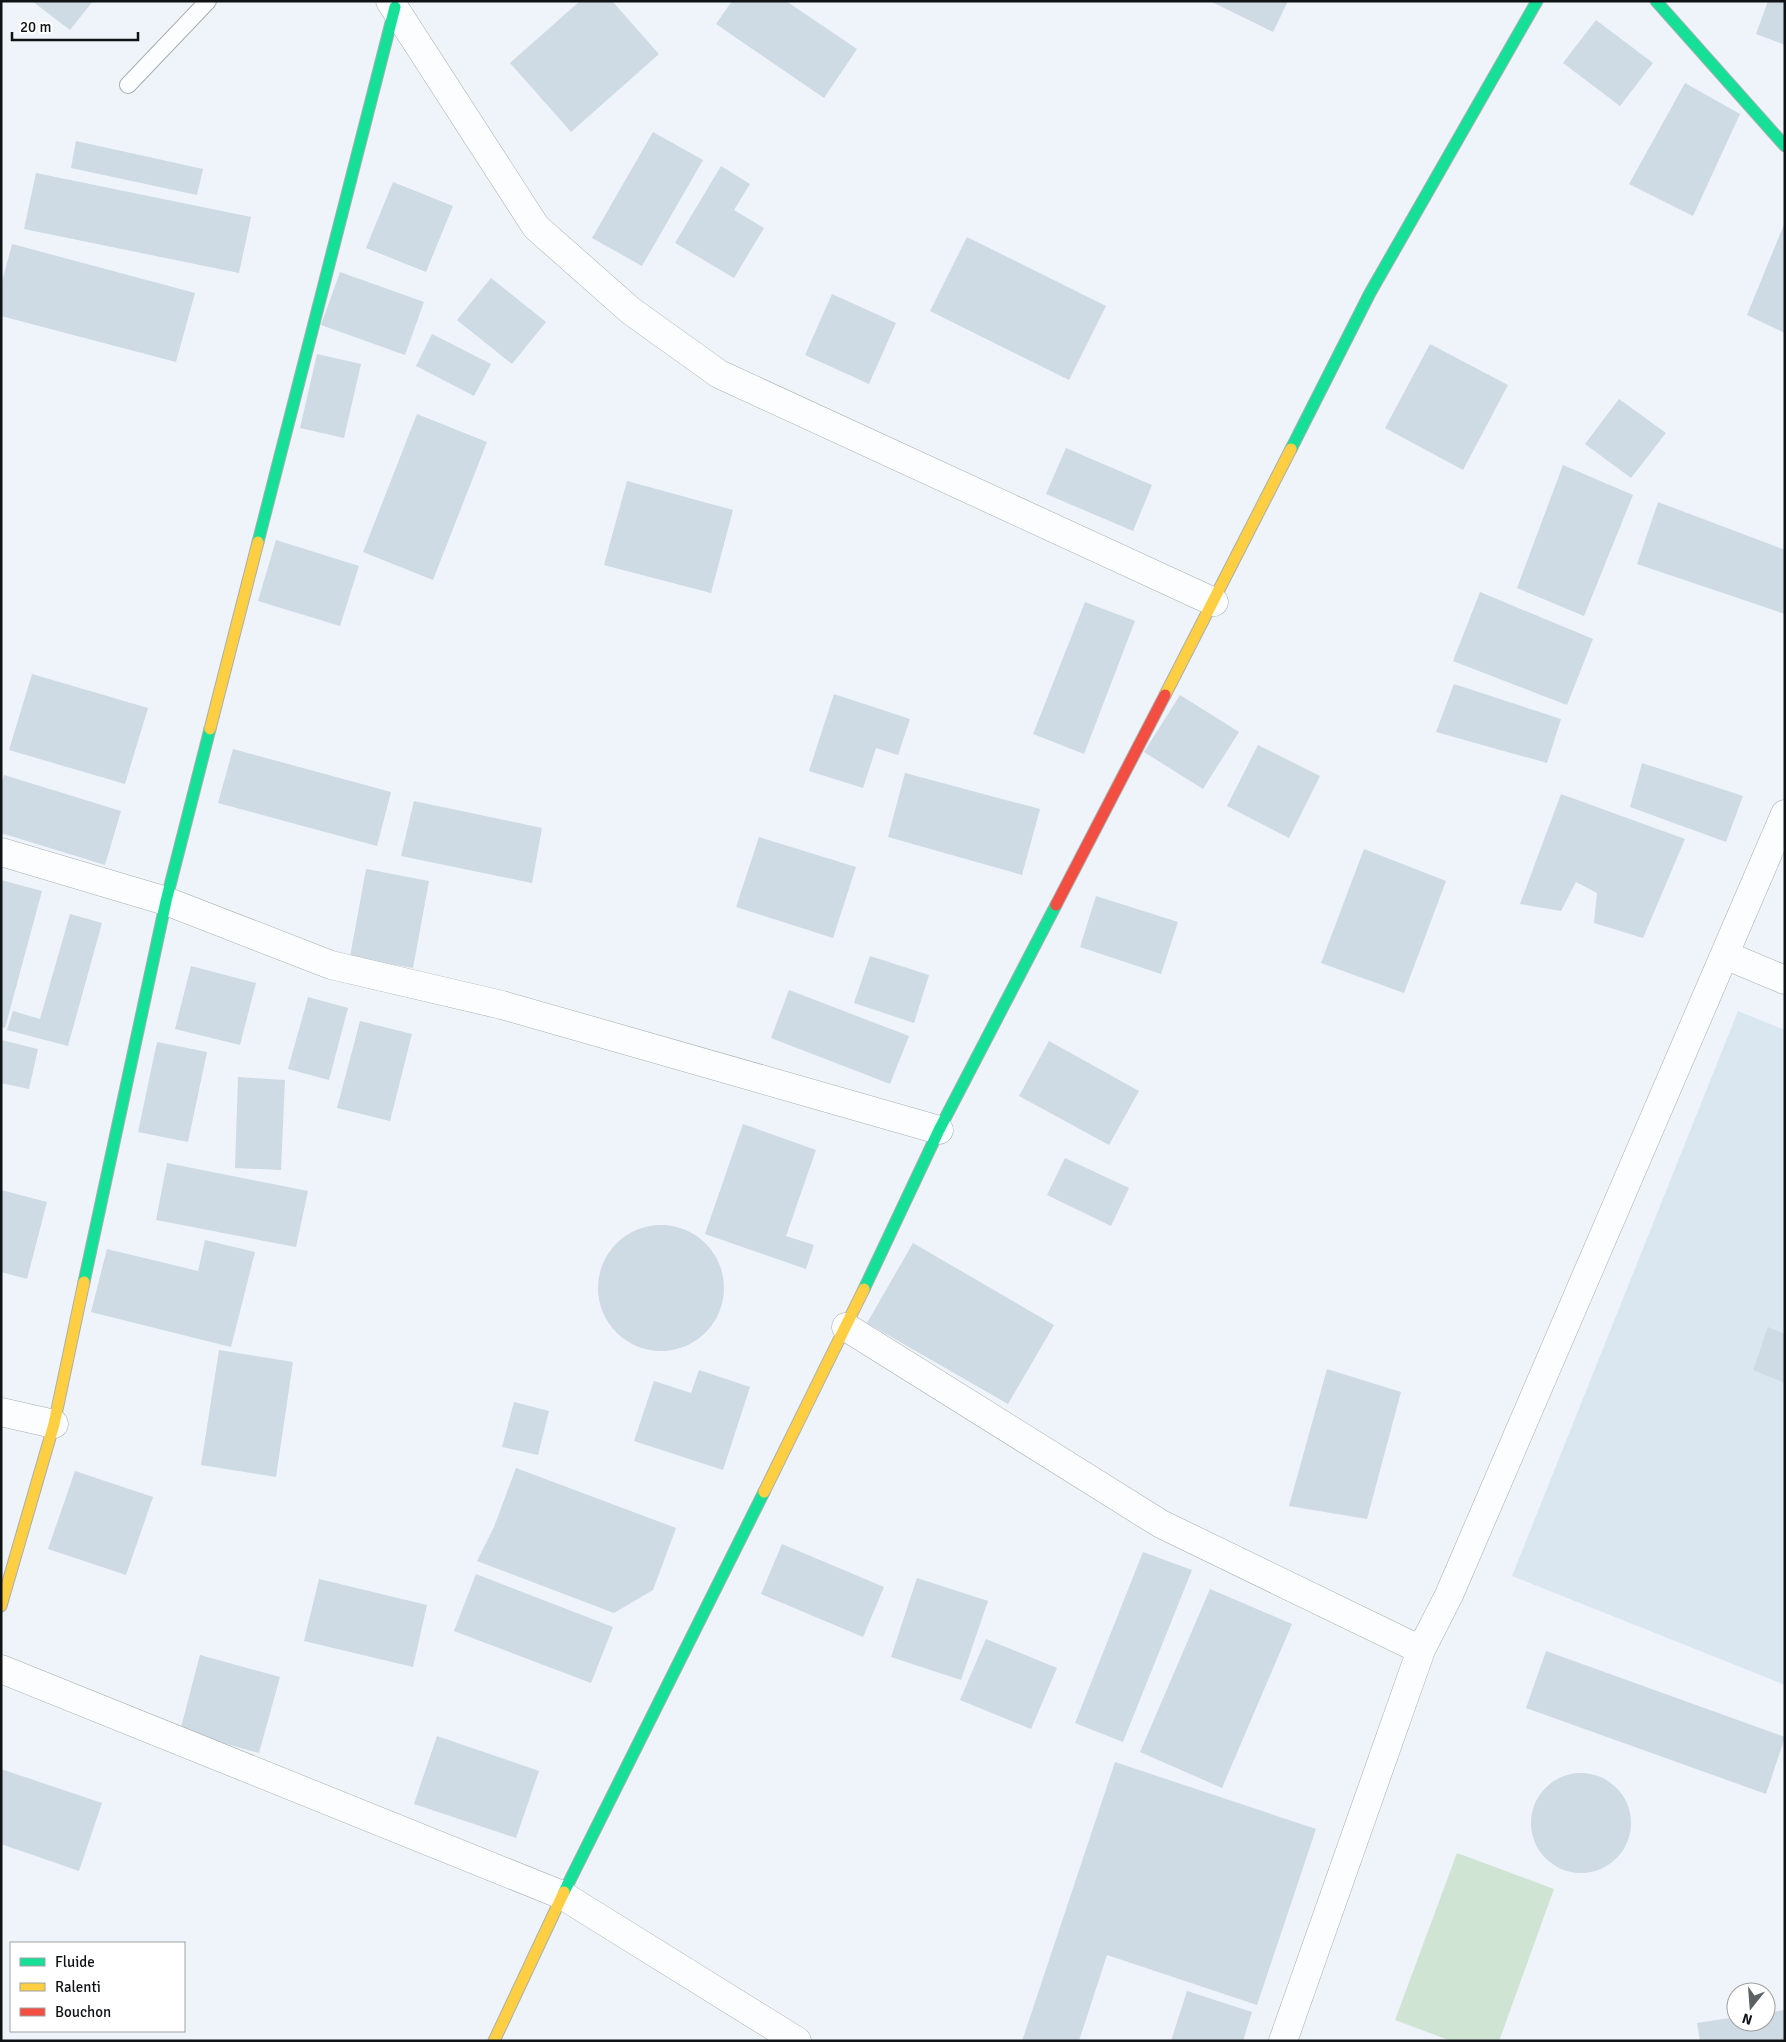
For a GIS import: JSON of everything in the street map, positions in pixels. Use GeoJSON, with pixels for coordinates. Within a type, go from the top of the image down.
{"type":"FeatureCollection","features":[{"type":"Feature","properties":{"kind":"street"},"geometry":{"type":"LineString","coordinates":[[494,2041],[562,1895],[846,1327],[939,1130],[1214,602],[1370,293],[1537,1]]}},
{"type":"Feature","properties":{"kind":"street"},"geometry":{"type":"LineString","coordinates":[[1656,1],[1785,146]]}},
{"type":"Feature","properties":{"kind":"street"},"geometry":{"type":"LineString","coordinates":[[393,4],[536,227],[631,311],[719,374],[1214,602]]}},
{"type":"Feature","properties":{"kind":"street"},"geometry":{"type":"LineString","coordinates":[[1,1606],[54,1424],[166,901],[393,4]]}},
{"type":"Feature","properties":{"kind":"street"},"geometry":{"type":"LineString","coordinates":[[1283,2041],[1421,1650],[1448,1595],[1785,814]]}},
{"type":"Feature","properties":{"kind":"street"},"geometry":{"type":"LineString","coordinates":[[1,852],[166,901],[331,966],[502,1005],[939,1130]]}},
{"type":"Feature","properties":{"kind":"street"},"geometry":{"type":"LineString","coordinates":[[1725,956],[1785,980]]}},
{"type":"Feature","properties":{"kind":"street"},"geometry":{"type":"LineString","coordinates":[[846,1327],[1161,1524],[1421,1650]]}},
{"type":"Feature","properties":{"kind":"street"},"geometry":{"type":"LineString","coordinates":[[1,1412],[54,1424]]}},
{"type":"Feature","properties":{"kind":"street"},"geometry":{"type":"LineString","coordinates":[[1,1669],[562,1895],[797,2041]]}},
{"type":"Feature","properties":{"kind":"lane"},"geometry":{"type":"LineString","coordinates":[[128,84],[208,1]]}},
{"type":"Feature","properties":{"kind":"shaded area"},"geometry":{"type":"Polygon","coordinates":[[[1738,1011],[1785,1030],[1785,1685],[1512,1576],[1738,1011]]]}},
{"type":"Feature","properties":{"kind":"green space"},"geometry":{"type":"Polygon","coordinates":[[[1457,1853],[1554,1889],[1499,2041],[1451,2041],[1395,2020],[1457,1853]]]}},
{"type":"Feature","properties":{"kind":"building"},"geometry":{"type":"Polygon","coordinates":[[[32,1],[93,1],[70,30],[32,1]]]}},
{"type":"Feature","properties":{"kind":"building"},"geometry":{"type":"Polygon","coordinates":[[[580,1],[612,1],[659,54],[571,132],[510,63],[580,1]]]}},
{"type":"Feature","properties":{"kind":"building"},"geometry":{"type":"Polygon","coordinates":[[[732,1],[786,1],[857,49],[824,98],[716,24],[732,1]]]}},
{"type":"Feature","properties":{"kind":"building"},"geometry":{"type":"Polygon","coordinates":[[[1210,1],[1288,1],[1273,32],[1210,1]]]}},
{"type":"Feature","properties":{"kind":"building"},"geometry":{"type":"Polygon","coordinates":[[[1768,1],[1785,1],[1785,45],[1756,34],[1768,1]]]}},
{"type":"Feature","properties":{"kind":"building"},"geometry":{"type":"Polygon","coordinates":[[[1596,20],[1653,63],[1620,106],[1563,63],[1596,20]]]}},
{"type":"Feature","properties":{"kind":"building"},"geometry":{"type":"Polygon","coordinates":[[[1685,83],[1740,114],[1693,216],[1629,184],[1685,83]]]}},
{"type":"Feature","properties":{"kind":"building"},"geometry":{"type":"Polygon","coordinates":[[[653,132],[703,160],[642,266],[592,238],[653,132]]]}},
{"type":"Feature","properties":{"kind":"building"},"geometry":{"type":"Polygon","coordinates":[[[76,141],[203,169],[197,195],[71,168],[76,141]]]}},
{"type":"Feature","properties":{"kind":"building"},"geometry":{"type":"Polygon","coordinates":[[[721,166],[750,184],[734,210],[764,228],[734,278],[675,243],[721,166]]]}},
{"type":"Feature","properties":{"kind":"building"},"geometry":{"type":"Polygon","coordinates":[[[36,173],[251,217],[239,273],[24,229],[36,173]]]}},
{"type":"Feature","properties":{"kind":"building"},"geometry":{"type":"Polygon","coordinates":[[[393,182],[453,206],[426,272],[366,248],[393,182]]]}},
{"type":"Feature","properties":{"kind":"building"},"geometry":{"type":"Polygon","coordinates":[[[1785,222],[1785,333],[1747,315],[1785,222]]]}},
{"type":"Feature","properties":{"kind":"building"},"geometry":{"type":"Polygon","coordinates":[[[967,237],[1106,306],[1069,380],[930,311],[967,237]]]}},
{"type":"Feature","properties":{"kind":"building"},"geometry":{"type":"Polygon","coordinates":[[[12,244],[195,293],[176,362],[1,316],[1,286],[12,244]]]}},
{"type":"Feature","properties":{"kind":"building"},"geometry":{"type":"Polygon","coordinates":[[[340,272],[424,302],[405,355],[321,325],[340,272]]]}},
{"type":"Feature","properties":{"kind":"building"},"geometry":{"type":"Polygon","coordinates":[[[491,278],[546,322],[512,364],[457,320],[491,278]]]}},
{"type":"Feature","properties":{"kind":"building"},"geometry":{"type":"Polygon","coordinates":[[[832,294],[896,323],[869,384],[805,355],[832,294]]]}},
{"type":"Feature","properties":{"kind":"building"},"geometry":{"type":"Polygon","coordinates":[[[432,334],[491,364],[474,396],[416,366],[432,334]]]}},
{"type":"Feature","properties":{"kind":"building"},"geometry":{"type":"Polygon","coordinates":[[[1430,344],[1508,385],[1463,470],[1385,428],[1430,344]]]}},
{"type":"Feature","properties":{"kind":"building"},"geometry":{"type":"Polygon","coordinates":[[[317,354],[361,364],[344,438],[300,428],[317,354]]]}},
{"type":"Feature","properties":{"kind":"building"},"geometry":{"type":"Polygon","coordinates":[[[1619,399],[1666,433],[1631,478],[1585,444],[1619,399]]]}},
{"type":"Feature","properties":{"kind":"building"},"geometry":{"type":"Polygon","coordinates":[[[417,414],[487,442],[433,580],[363,552],[417,414]]]}},
{"type":"Feature","properties":{"kind":"building"},"geometry":{"type":"Polygon","coordinates":[[[1066,448],[1152,485],[1133,531],[1046,494],[1066,448]]]}},
{"type":"Feature","properties":{"kind":"building"},"geometry":{"type":"Polygon","coordinates":[[[1563,465],[1633,495],[1584,616],[1517,588],[1563,465]]]}},
{"type":"Feature","properties":{"kind":"building"},"geometry":{"type":"Polygon","coordinates":[[[627,481],[733,510],[711,593],[604,565],[627,481]]]}},
{"type":"Feature","properties":{"kind":"building"},"geometry":{"type":"Polygon","coordinates":[[[1658,502],[1785,550],[1785,614],[1637,564],[1658,502]]]}},
{"type":"Feature","properties":{"kind":"building"},"geometry":{"type":"Polygon","coordinates":[[[276,540],[359,566],[340,626],[258,601],[276,540]]]}},
{"type":"Feature","properties":{"kind":"building"},"geometry":{"type":"Polygon","coordinates":[[[1480,592],[1593,639],[1567,705],[1453,661],[1480,592]]]}},
{"type":"Feature","properties":{"kind":"building"},"geometry":{"type":"Polygon","coordinates":[[[1085,602],[1135,621],[1084,754],[1033,734],[1085,602]]]}},
{"type":"Feature","properties":{"kind":"building"},"geometry":{"type":"Polygon","coordinates":[[[32,674],[148,708],[125,784],[9,750],[32,674]]]}},
{"type":"Feature","properties":{"kind":"building"},"geometry":{"type":"Polygon","coordinates":[[[1454,684],[1561,719],[1547,763],[1436,732],[1454,684]]]}},
{"type":"Feature","properties":{"kind":"building"},"geometry":{"type":"Polygon","coordinates":[[[834,694],[910,719],[898,755],[876,748],[863,788],[809,771],[834,694]]]}},
{"type":"Feature","properties":{"kind":"building"},"geometry":{"type":"Polygon","coordinates":[[[1180,695],[1239,732],[1203,789],[1144,752],[1180,695]]]}},
{"type":"Feature","properties":{"kind":"building"},"geometry":{"type":"Polygon","coordinates":[[[1258,745],[1320,776],[1289,838],[1227,806],[1258,745]]]}},
{"type":"Feature","properties":{"kind":"building"},"geometry":{"type":"Polygon","coordinates":[[[233,749],[391,792],[377,846],[218,803],[233,749]]]}},
{"type":"Feature","properties":{"kind":"building"},"geometry":{"type":"Polygon","coordinates":[[[1642,763],[1743,796],[1726,842],[1630,807],[1642,763]]]}},
{"type":"Feature","properties":{"kind":"building"},"geometry":{"type":"Polygon","coordinates":[[[905,773],[1040,809],[1022,875],[888,837],[905,773]]]}},
{"type":"Feature","properties":{"kind":"building"},"geometry":{"type":"Polygon","coordinates":[[[4,775],[121,811],[105,865],[1,833],[1,785],[4,775]]]}},
{"type":"Feature","properties":{"kind":"building"},"geometry":{"type":"Polygon","coordinates":[[[1561,794],[1685,839],[1643,938],[1594,923],[1597,893],[1576,882],[1561,911],[1520,904],[1561,794]]]}},
{"type":"Feature","properties":{"kind":"building"},"geometry":{"type":"Polygon","coordinates":[[[414,801],[542,828],[532,883],[401,856],[414,801]]]}},
{"type":"Feature","properties":{"kind":"building"},"geometry":{"type":"Polygon","coordinates":[[[759,837],[856,867],[833,938],[736,907],[759,837]]]}},
{"type":"Feature","properties":{"kind":"building"},"geometry":{"type":"Polygon","coordinates":[[[1364,849],[1446,881],[1404,993],[1321,963],[1364,849]]]}},
{"type":"Feature","properties":{"kind":"building"},"geometry":{"type":"Polygon","coordinates":[[[366,869],[429,881],[413,968],[350,957],[366,869]]]}},
{"type":"Feature","properties":{"kind":"building"},"geometry":{"type":"Polygon","coordinates":[[[1,880],[42,891],[5,1028],[1,1027],[1,880]]]}},
{"type":"Feature","properties":{"kind":"building"},"geometry":{"type":"Polygon","coordinates":[[[1096,896],[1178,922],[1161,974],[1080,947],[1096,896]]]}},
{"type":"Feature","properties":{"kind":"building"},"geometry":{"type":"Polygon","coordinates":[[[70,914],[102,923],[68,1046],[7,1030],[13,1011],[40,1019],[70,914]]]}},
{"type":"Feature","properties":{"kind":"building"},"geometry":{"type":"Polygon","coordinates":[[[870,956],[929,975],[914,1023],[854,1003],[870,956]]]}},
{"type":"Feature","properties":{"kind":"building"},"geometry":{"type":"Polygon","coordinates":[[[191,966],[256,983],[240,1045],[175,1029],[191,966]]]}},
{"type":"Feature","properties":{"kind":"building"},"geometry":{"type":"Polygon","coordinates":[[[789,990],[909,1036],[890,1084],[771,1038],[789,990]]]}},
{"type":"Feature","properties":{"kind":"building"},"geometry":{"type":"Polygon","coordinates":[[[308,997],[348,1008],[329,1080],[288,1069],[308,997]]]}},
{"type":"Feature","properties":{"kind":"building"},"geometry":{"type":"Polygon","coordinates":[[[360,1021],[412,1034],[390,1121],[337,1108],[360,1021]]]}},
{"type":"Feature","properties":{"kind":"building"},"geometry":{"type":"Polygon","coordinates":[[[1,1040],[38,1049],[29,1089],[1,1083],[1,1040]]]}},
{"type":"Feature","properties":{"kind":"building"},"geometry":{"type":"Polygon","coordinates":[[[1049,1041],[1139,1091],[1109,1145],[1019,1096],[1049,1041]]]}},
{"type":"Feature","properties":{"kind":"building"},"geometry":{"type":"Polygon","coordinates":[[[157,1042],[207,1052],[188,1142],[138,1132],[157,1042]]]}},
{"type":"Feature","properties":{"kind":"building"},"geometry":{"type":"Polygon","coordinates":[[[238,1077],[285,1080],[281,1170],[235,1168],[238,1077]]]}},
{"type":"Feature","properties":{"kind":"building"},"geometry":{"type":"Polygon","coordinates":[[[743,1124],[816,1150],[786,1236],[814,1245],[806,1269],[705,1234],[743,1124]]]}},
{"type":"Feature","properties":{"kind":"building"},"geometry":{"type":"Polygon","coordinates":[[[1065,1158],[1129,1188],[1111,1226],[1047,1195],[1065,1158]]]}},
{"type":"Feature","properties":{"kind":"building"},"geometry":{"type":"Polygon","coordinates":[[[167,1163],[308,1191],[296,1247],[156,1220],[167,1163]]]}},
{"type":"Feature","properties":{"kind":"building"},"geometry":{"type":"Polygon","coordinates":[[[1,1190],[47,1202],[27,1279],[1,1272],[1,1190]]]}},
{"type":"Feature","properties":{"kind":"building"},"geometry":{"type":"Polygon","coordinates":[[[661,1225],[685,1229],[706,1243],[720,1264],[724,1288],[720,1312],[706,1333],[685,1347],[661,1351],[637,1347],[616,1333],[602,1312],[598,1288],[602,1264],[616,1243],[637,1229],[661,1225]]]}},
{"type":"Feature","properties":{"kind":"building"},"geometry":{"type":"Polygon","coordinates":[[[205,1240],[255,1252],[231,1347],[91,1312],[107,1249],[198,1271],[205,1240]]]}},
{"type":"Feature","properties":{"kind":"building"},"geometry":{"type":"Polygon","coordinates":[[[913,1243],[1054,1325],[1008,1404],[867,1323],[913,1243]]]}},
{"type":"Feature","properties":{"kind":"building"},"geometry":{"type":"Polygon","coordinates":[[[1768,1327],[1785,1334],[1785,1383],[1753,1370],[1768,1327]]]}},
{"type":"Feature","properties":{"kind":"building"},"geometry":{"type":"Polygon","coordinates":[[[219,1350],[293,1362],[276,1477],[201,1465],[219,1350]]]}},
{"type":"Feature","properties":{"kind":"building"},"geometry":{"type":"Polygon","coordinates":[[[1327,1369],[1401,1392],[1367,1519],[1289,1506],[1327,1369]]]}},
{"type":"Feature","properties":{"kind":"building"},"geometry":{"type":"Polygon","coordinates":[[[699,1370],[750,1387],[723,1470],[634,1441],[654,1381],[691,1393],[699,1370]]]}},
{"type":"Feature","properties":{"kind":"building"},"geometry":{"type":"Polygon","coordinates":[[[514,1402],[549,1411],[538,1455],[502,1447],[514,1402]]]}},
{"type":"Feature","properties":{"kind":"building"},"geometry":{"type":"Polygon","coordinates":[[[516,1468],[676,1528],[653,1590],[614,1613],[477,1561],[494,1527],[516,1468]]]}},
{"type":"Feature","properties":{"kind":"building"},"geometry":{"type":"Polygon","coordinates":[[[75,1471],[153,1497],[126,1575],[48,1549],[75,1471]]]}},
{"type":"Feature","properties":{"kind":"building"},"geometry":{"type":"Polygon","coordinates":[[[782,1544],[884,1587],[863,1637],[761,1594],[782,1544]]]}},
{"type":"Feature","properties":{"kind":"building"},"geometry":{"type":"Polygon","coordinates":[[[1143,1552],[1192,1570],[1123,1742],[1075,1723],[1143,1552]]]}},
{"type":"Feature","properties":{"kind":"building"},"geometry":{"type":"Polygon","coordinates":[[[476,1574],[613,1627],[591,1683],[454,1631],[476,1574]]]}},
{"type":"Feature","properties":{"kind":"building"},"geometry":{"type":"Polygon","coordinates":[[[917,1578],[988,1601],[961,1680],[891,1657],[917,1578]]]}},
{"type":"Feature","properties":{"kind":"building"},"geometry":{"type":"Polygon","coordinates":[[[319,1579],[427,1605],[413,1667],[304,1641],[319,1579]]]}},
{"type":"Feature","properties":{"kind":"building"},"geometry":{"type":"Polygon","coordinates":[[[1210,1589],[1292,1624],[1222,1788],[1140,1752],[1210,1589]]]}},
{"type":"Feature","properties":{"kind":"building"},"geometry":{"type":"Polygon","coordinates":[[[986,1639],[1057,1668],[1031,1729],[960,1700],[986,1639]]]}},
{"type":"Feature","properties":{"kind":"building"},"geometry":{"type":"Polygon","coordinates":[[[1546,1651],[1785,1737],[1766,1794],[1526,1708],[1546,1651]]]}},
{"type":"Feature","properties":{"kind":"building"},"geometry":{"type":"Polygon","coordinates":[[[200,1655],[280,1677],[259,1753],[180,1731],[200,1655]]]}},
{"type":"Feature","properties":{"kind":"building"},"geometry":{"type":"Polygon","coordinates":[[[437,1736],[539,1771],[516,1838],[414,1804],[437,1736]]]}},
{"type":"Feature","properties":{"kind":"building"},"geometry":{"type":"Polygon","coordinates":[[[1115,1762],[1316,1829],[1257,2005],[1107,1955],[1079,2041],[1022,2041],[1115,1762]]]}},
{"type":"Feature","properties":{"kind":"building"},"geometry":{"type":"Polygon","coordinates":[[[1,1769],[102,1803],[79,1871],[1,1844],[1,1769]]]}},
{"type":"Feature","properties":{"kind":"building"},"geometry":{"type":"Polygon","coordinates":[[[1581,1773],[1591,1774],[1609,1781],[1623,1795],[1630,1813],[1630,1833],[1623,1851],[1609,1865],[1591,1872],[1581,1873],[1571,1872],[1553,1865],[1539,1851],[1532,1833],[1531,1823],[1532,1813],[1539,1795],[1553,1781],[1571,1774],[1581,1773]]]}},
{"type":"Feature","properties":{"kind":"building"},"geometry":{"type":"Polygon","coordinates":[[[1187,1991],[1252,2012],[1243,2041],[1171,2041],[1187,1991]]]}},
{"type":"Feature","properties":{"kind":"building"},"geometry":{"type":"Polygon","coordinates":[[[1785,2010],[1785,2041],[1700,2041],[1697,2023],[1726,2019],[1726,2032],[1776,2032],[1776,2011],[1785,2010]]]}},
{"type":"Feature","properties":{"kind":"traffic: fast"},"geometry":{"type":"LineString","coordinates":[[1291,449],[1370,293],[1537,1]]}},
{"type":"Feature","properties":{"kind":"traffic: fast"},"geometry":{"type":"LineString","coordinates":[[1656,1],[1785,146]]}},
{"type":"Feature","properties":{"kind":"traffic: fast"},"geometry":{"type":"LineString","coordinates":[[258,542],[395,7]]}},
{"type":"Feature","properties":{"kind":"traffic: fast"},"geometry":{"type":"LineString","coordinates":[[84,1282],[166,901],[210,729]]}},
{"type":"Feature","properties":{"kind":"traffic: fast"},"geometry":{"type":"LineString","coordinates":[[864,1289],[939,1130],[1056,905]]}},
{"type":"Feature","properties":{"kind":"traffic: fast"},"geometry":{"type":"LineString","coordinates":[[564,1892],[764,1492]]}},
{"type":"Feature","properties":{"kind":"traffic: slow"},"geometry":{"type":"LineString","coordinates":[[1165,695],[1291,449]]}},
{"type":"Feature","properties":{"kind":"traffic: slow"},"geometry":{"type":"LineString","coordinates":[[210,729],[258,542]]}},
{"type":"Feature","properties":{"kind":"traffic: slow"},"geometry":{"type":"LineString","coordinates":[[1,1606],[54,1424],[84,1282]]}},
{"type":"Feature","properties":{"kind":"traffic: slow"},"geometry":{"type":"LineString","coordinates":[[764,1492],[864,1289]]}},
{"type":"Feature","properties":{"kind":"traffic: slow"},"geometry":{"type":"LineString","coordinates":[[494,2041],[564,1892]]}},
{"type":"Feature","properties":{"kind":"traffic: jam"},"geometry":{"type":"LineString","coordinates":[[1056,905],[1165,695]]}}]}
